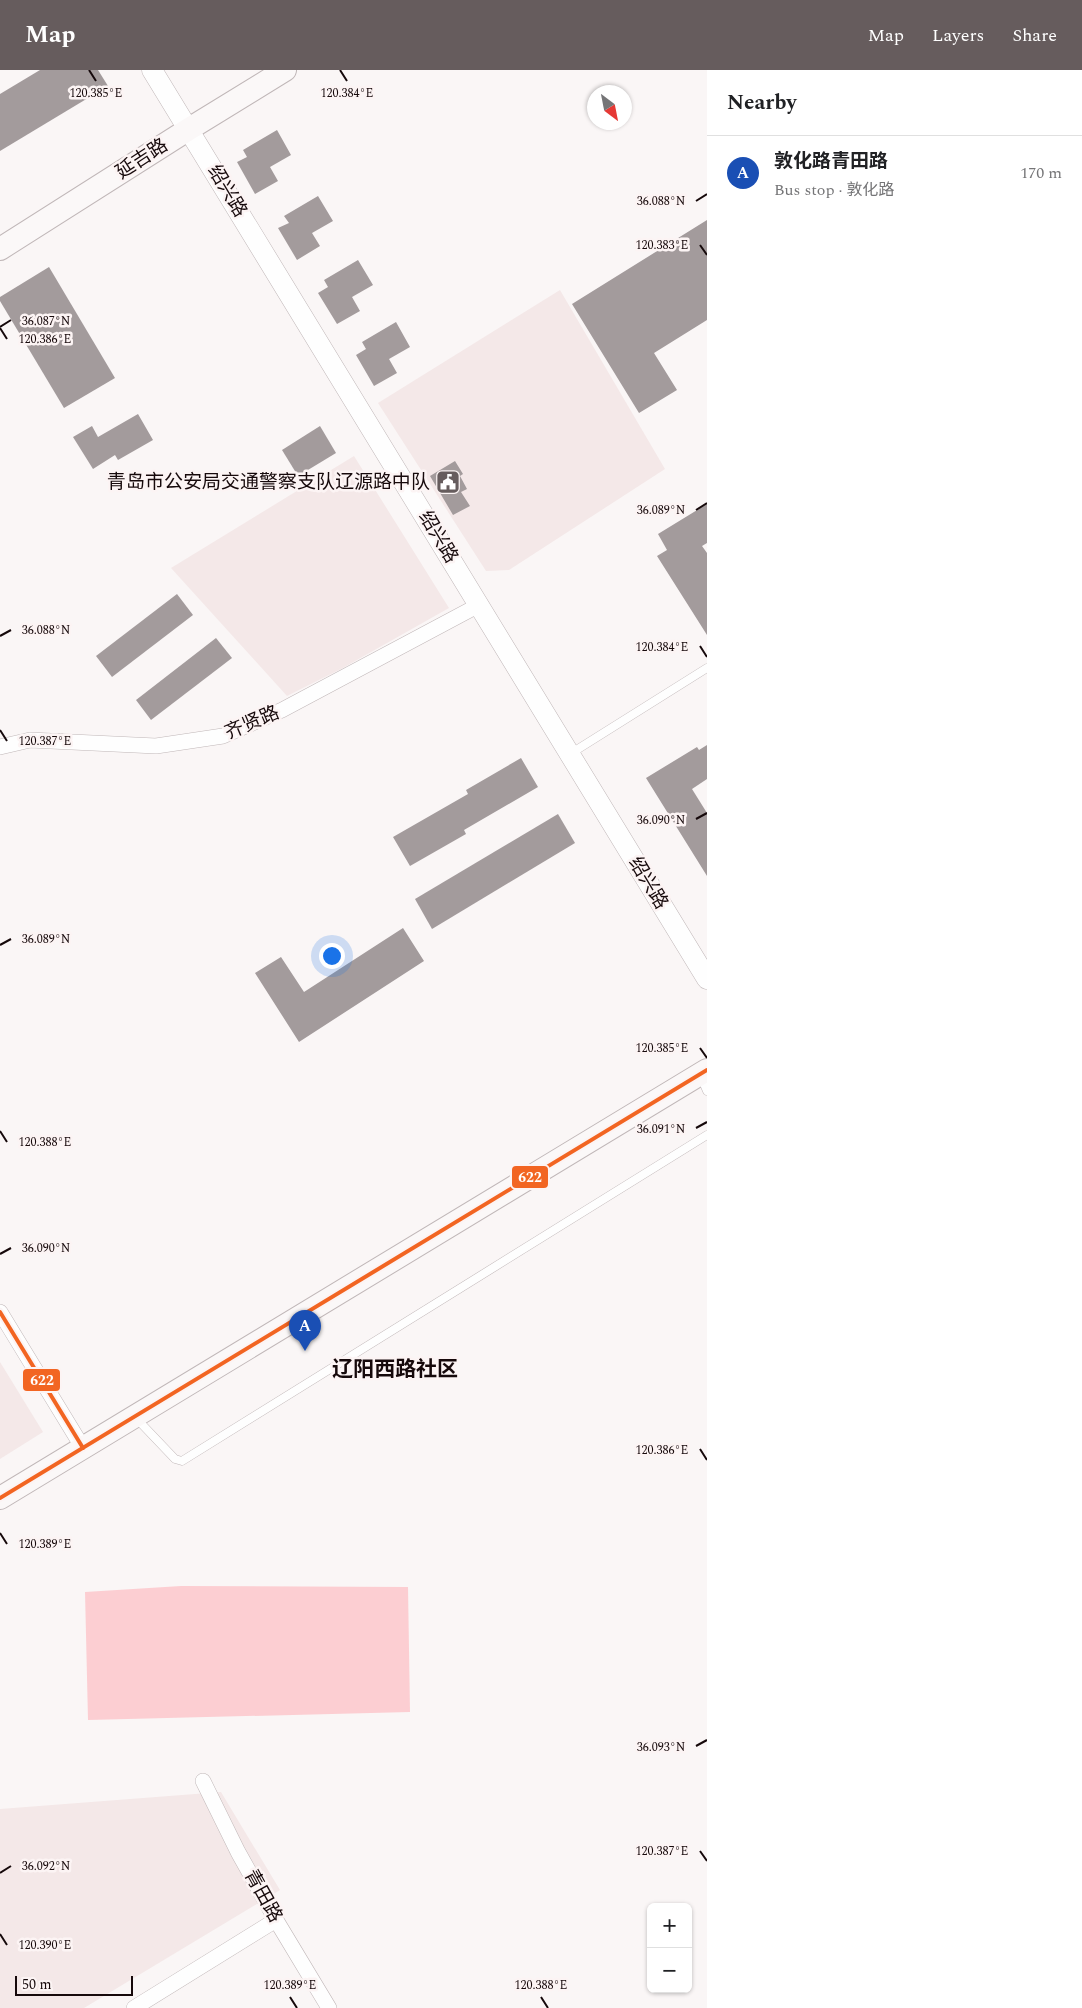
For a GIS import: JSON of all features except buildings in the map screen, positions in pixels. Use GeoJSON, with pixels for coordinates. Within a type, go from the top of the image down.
{"type":"FeatureCollection","features":[{"type":"Feature","properties":{"kind":"main road","name":"延吉路"},"geometry":{"type":"LineString","coordinates":[[0,250],[285,70]]}},
{"type":"Feature","properties":{"kind":"main road"},"geometry":{"type":"LineString","coordinates":[[0,1498],[135,1416],[705,1079]]}},
{"type":"Feature","properties":{"kind":"street","name":"绍兴路"},"geometry":{"type":"LineString","coordinates":[[152,70],[707,979]]}},
{"type":"Feature","properties":{"kind":"street","name":"齐贤路"},"geometry":{"type":"LineString","coordinates":[[0,747],[30,740],[156,746],[223,736],[282,710],[479,605]]}},
{"type":"Feature","properties":{"kind":"street"},"geometry":{"type":"LineString","coordinates":[[0,1312],[83,1448]]}},
{"type":"Feature","properties":{"kind":"street","name":"青田路"},"geometry":{"type":"LineString","coordinates":[[203,1781],[238,1852],[329,2008]]}},
{"type":"Feature","properties":{"kind":"street"},"geometry":{"type":"LineString","coordinates":[[134,2008],[276,1920]]}},
{"type":"Feature","properties":{"kind":"lane"},"geometry":{"type":"LineString","coordinates":[[570,754],[707,668]]}},
{"type":"Feature","properties":{"kind":"lane"},"geometry":{"type":"LineString","coordinates":[[135,1416],[175,1459],[182,1461],[707,1135]]}},
{"type":"Feature","properties":{"kind":"shaded area"},"geometry":{"type":"Polygon","coordinates":[[[560,290],[665,469],[509,570],[486,571],[378,403],[560,290]]]}},
{"type":"Feature","properties":{"kind":"shaded area"},"geometry":{"type":"Polygon","coordinates":[[[354,456],[449,608],[341,669],[287,696],[171,568],[354,456]]]}},
{"type":"Feature","properties":{"kind":"shaded area"},"geometry":{"type":"Polygon","coordinates":[[[0,1362],[43,1432],[0,1459],[0,1362]]]}},
{"type":"Feature","properties":{"kind":"shaded area"},"geometry":{"type":"Polygon","coordinates":[[[181,1586],[408,1587],[410,1712],[88,1720],[85,1592],[181,1586]]]}},
{"type":"Feature","properties":{"kind":"shaded area"},"geometry":{"type":"Polygon","coordinates":[[[221,1792],[280,1890],[84,2008],[0,2008],[0,1809],[221,1792]]]}},
{"type":"Feature","properties":{"kind":"transit line","name":"622"},"geometry":{"type":"LineString","coordinates":[[0,1498],[707,1070]]}},
{"type":"Feature","properties":{"kind":"transit line","name":"622"},"geometry":{"type":"LineString","coordinates":[[0,1312],[83,1448]]}},
{"type":"Feature","properties":{"kind":"place","name":"青岛市公安局交通警察支队辽源路中队"},"geometry":{"type":"Point","coordinates":[448,482]}},
{"type":"Feature","properties":{"kind":"place","name":"敦化路青田路"},"geometry":{"type":"Point","coordinates":[305,1351]}},
{"type":"Feature","properties":{"kind":"district","name":"辽阳西路社区"},"geometry":{"type":"Point","coordinates":[395,1370]}}]}
